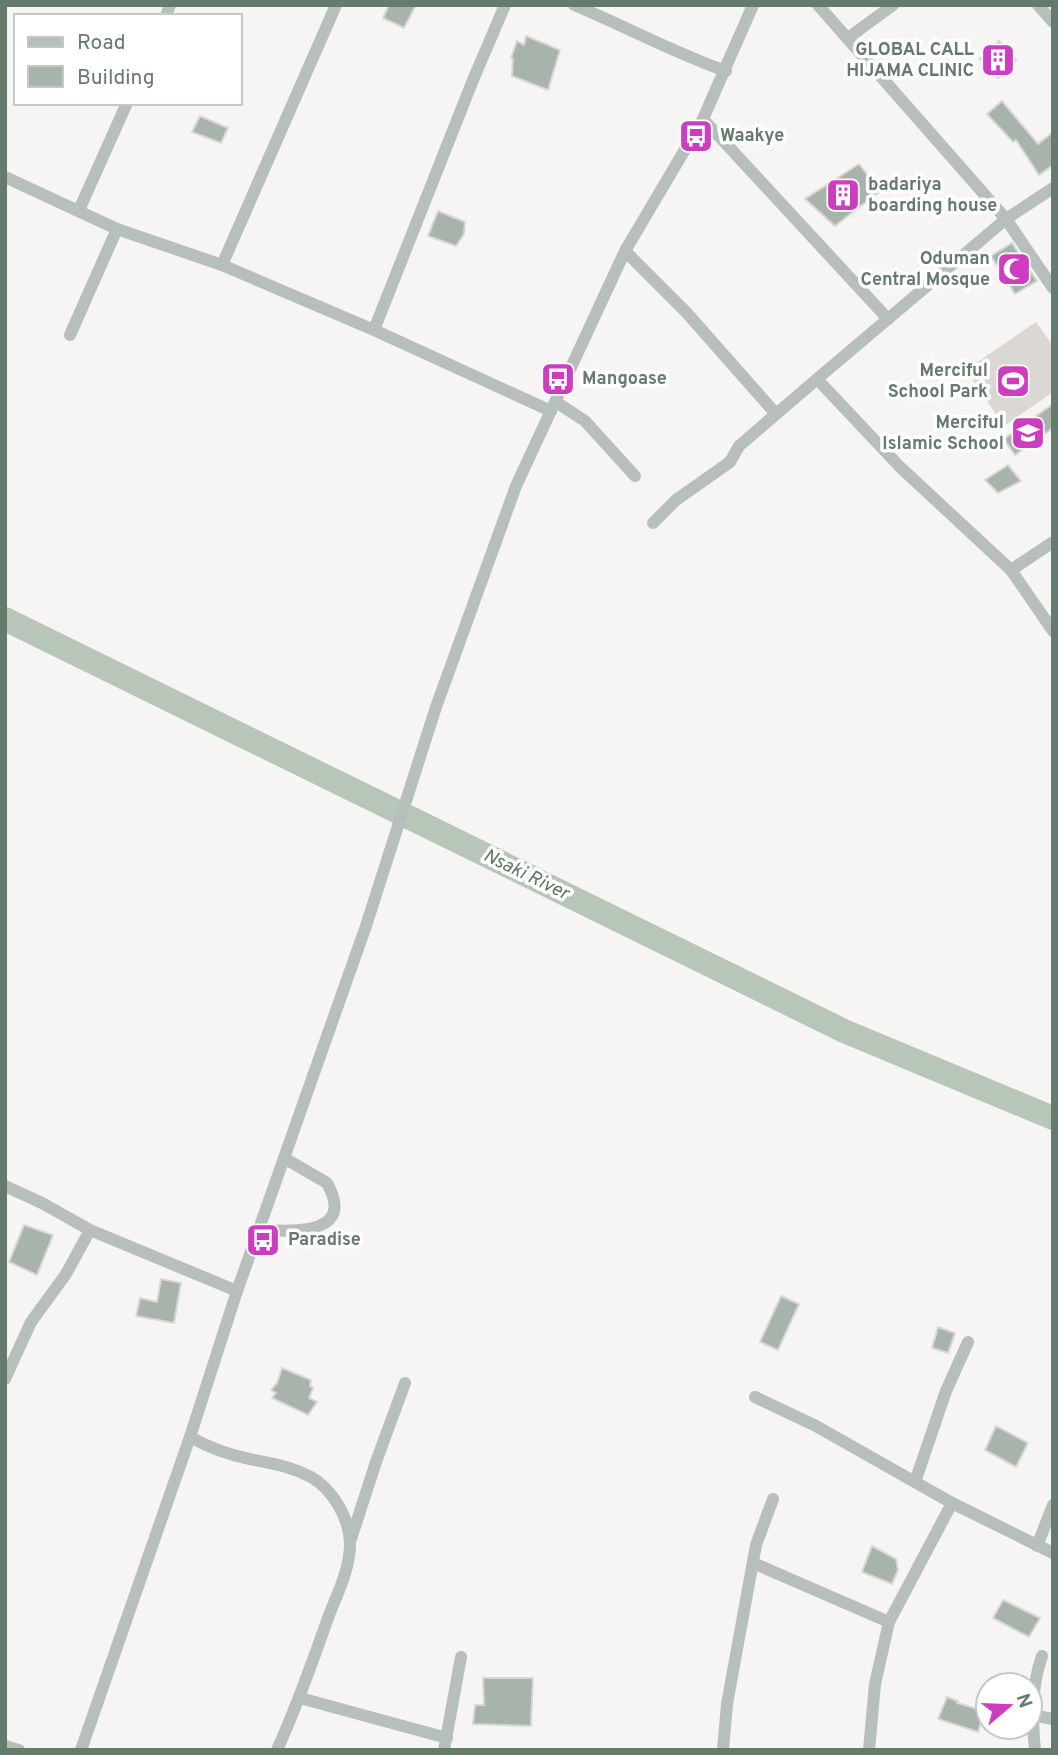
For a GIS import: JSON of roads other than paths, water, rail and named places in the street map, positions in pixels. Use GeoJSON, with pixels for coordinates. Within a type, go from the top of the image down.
{"type":"FeatureCollection","features":[{"type":"Feature","properties":{"kind":"street"},"geometry":{"type":"LineString","coordinates":[[222,265],[336,5]]}},
{"type":"Feature","properties":{"kind":"street"},"geometry":{"type":"LineString","coordinates":[[374,330],[505,5]]}},
{"type":"Feature","properties":{"kind":"street"},"geometry":{"type":"LineString","coordinates":[[574,5],[630,28],[698,62],[726,71]]}},
{"type":"Feature","properties":{"kind":"street"},"geometry":{"type":"LineString","coordinates":[[81,1750],[190,1437],[237,1291],[366,926],[436,707],[516,486],[625,251],[703,119],[726,71],[752,5]]}},
{"type":"Feature","properties":{"kind":"street"},"geometry":{"type":"LineString","coordinates":[[818,5],[1006,219],[1053,288]]}},
{"type":"Feature","properties":{"kind":"street"},"geometry":{"type":"LineString","coordinates":[[848,38],[893,5]]}},
{"type":"Feature","properties":{"kind":"street"},"geometry":{"type":"LineString","coordinates":[[1038,5],[1053,22]]}},
{"type":"Feature","properties":{"kind":"street"},"geometry":{"type":"LineString","coordinates":[[79,210],[126,105]]}},
{"type":"Feature","properties":{"kind":"street"},"geometry":{"type":"LineString","coordinates":[[703,119],[888,319]]}},
{"type":"Feature","properties":{"kind":"street"},"geometry":{"type":"LineString","coordinates":[[5,177],[117,229],[222,265],[553,406],[584,421],[635,476]]}},
{"type":"Feature","properties":{"kind":"street"},"geometry":{"type":"LineString","coordinates":[[653,523],[676,500],[730,462],[739,446],[1006,219],[1053,188]]}},
{"type":"Feature","properties":{"kind":"street"},"geometry":{"type":"LineString","coordinates":[[71,335],[117,229]]}},
{"type":"Feature","properties":{"kind":"street"},"geometry":{"type":"LineString","coordinates":[[625,251],[686,312],[776,414]]}},
{"type":"Feature","properties":{"kind":"street"},"geometry":{"type":"LineString","coordinates":[[817,379],[900,467],[1011,570],[1053,632]]}},
{"type":"Feature","properties":{"kind":"street"},"geometry":{"type":"LineString","coordinates":[[1011,570],[1053,542]]}},
{"type":"Feature","properties":{"kind":"street"},"geometry":{"type":"LineString","coordinates":[[259,1230],[300,1231],[323,1226],[331,1218],[334,1203],[327,1183],[284,1158]]}},
{"type":"Feature","properties":{"kind":"street"},"geometry":{"type":"LineString","coordinates":[[5,1186],[90,1230],[237,1291]]}},
{"type":"Feature","properties":{"kind":"street"},"geometry":{"type":"LineString","coordinates":[[5,1379],[31,1322],[66,1274],[90,1230]]}},
{"type":"Feature","properties":{"kind":"street"},"geometry":{"type":"LineString","coordinates":[[915,1482],[946,1391],[968,1342]]}},
{"type":"Feature","properties":{"kind":"street"},"geometry":{"type":"LineString","coordinates":[[277,1750],[300,1698],[347,1567],[350,1543],[405,1383]]}},
{"type":"Feature","properties":{"kind":"street"},"geometry":{"type":"LineString","coordinates":[[755,1398],[816,1426],[952,1503],[1053,1553]]}},
{"type":"Feature","properties":{"kind":"street"},"geometry":{"type":"LineString","coordinates":[[190,1437],[223,1451],[250,1460],[279,1464],[315,1479],[332,1496],[347,1527],[350,1543]]}},
{"type":"Feature","properties":{"kind":"street"},"geometry":{"type":"LineString","coordinates":[[723,1750],[727,1704],[756,1545],[773,1499]]}},
{"type":"Feature","properties":{"kind":"street"},"geometry":{"type":"LineString","coordinates":[[869,1750],[875,1684],[889,1622],[952,1503]]}},
{"type":"Feature","properties":{"kind":"street"},"geometry":{"type":"LineString","coordinates":[[1037,1546],[1053,1505]]}},
{"type":"Feature","properties":{"kind":"street"},"geometry":{"type":"LineString","coordinates":[[753,1563],[889,1622]]}},
{"type":"Feature","properties":{"kind":"street"},"geometry":{"type":"LineString","coordinates":[[1037,1671],[1042,1656]]}},
{"type":"Feature","properties":{"kind":"street"},"geometry":{"type":"LineString","coordinates":[[300,1698],[445,1744],[461,1657]]}},
{"type":"Feature","properties":{"kind":"street"},"geometry":{"type":"LineString","coordinates":[[5,1746],[19,1750]]}},
{"type":"Feature","properties":{"kind":"waterway","name":"Nsaki River"},"geometry":{"type":"LineString","coordinates":[[5,619],[844,1031],[1053,1118]]}},
{"type":"Feature","properties":{"kind":"place","name":"GLOBAL CALL HIJAMA CLINIC"},"geometry":{"type":"Point","coordinates":[998,60]}},
{"type":"Feature","properties":{"kind":"place","name":"Waakye"},"geometry":{"type":"Point","coordinates":[696,136]}},
{"type":"Feature","properties":{"kind":"place","name":"badariya boarding house"},"geometry":{"type":"Point","coordinates":[843,195]}},
{"type":"Feature","properties":{"kind":"place","name":"Oduman Central Mosque"},"geometry":{"type":"Point","coordinates":[1014,269]}},
{"type":"Feature","properties":{"kind":"place","name":"Mangoase"},"geometry":{"type":"Point","coordinates":[558,379]}},
{"type":"Feature","properties":{"kind":"place","name":"Merciful School Park"},"geometry":{"type":"Point","coordinates":[1013,381]}},
{"type":"Feature","properties":{"kind":"place","name":"Merciful Islamic School"},"geometry":{"type":"Point","coordinates":[1028,433]}},
{"type":"Feature","properties":{"kind":"place","name":"Paradise"},"geometry":{"type":"Point","coordinates":[263,1240]}}]}
